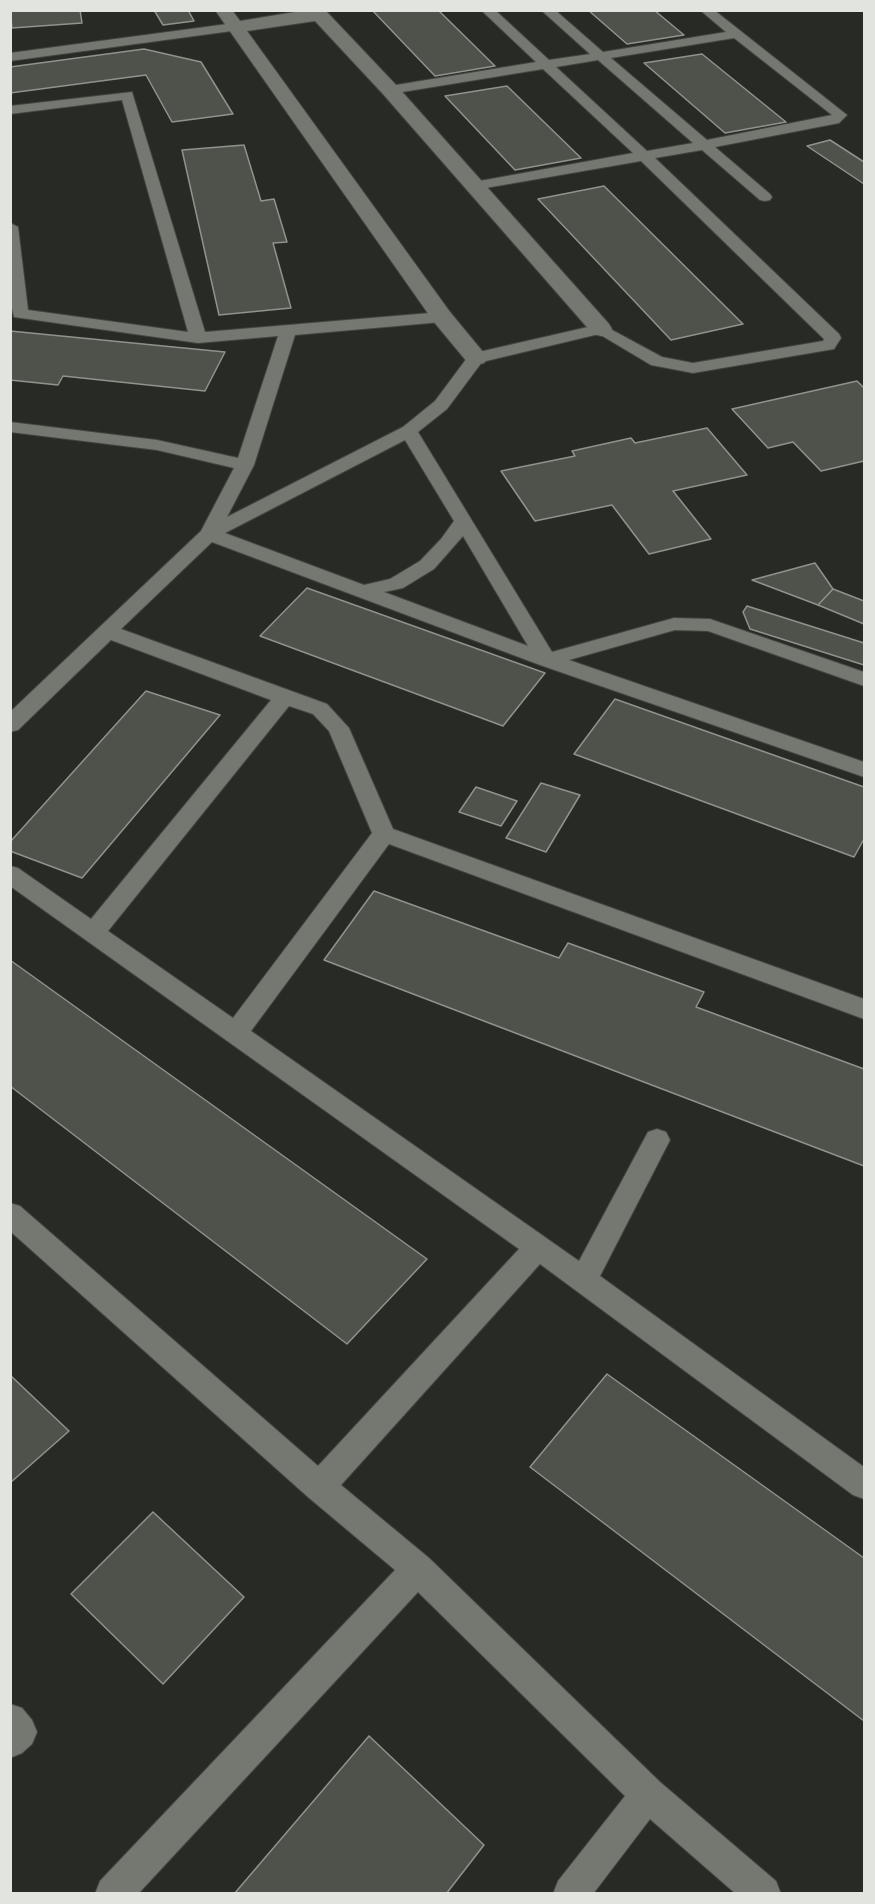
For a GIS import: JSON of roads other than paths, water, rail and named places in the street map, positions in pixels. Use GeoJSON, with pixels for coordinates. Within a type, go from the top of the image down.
{"type":"FeatureCollection","features":[{"type":"Feature","properties":{"kind":"street"},"geometry":{"type":"LineString","coordinates":[[223,10],[442,317],[476,358]]}},
{"type":"Feature","properties":{"kind":"street"},"geometry":{"type":"LineString","coordinates":[[235,27],[317,13],[390,90],[601,329]]}},
{"type":"Feature","properties":{"kind":"lane"},"geometry":{"type":"LineString","coordinates":[[10,725],[209,534],[409,431],[441,405],[476,358],[601,329],[657,361],[693,369],[828,345],[833,338],[488,10]]}},
{"type":"Feature","properties":{"kind":"lane"},"geometry":{"type":"LineString","coordinates":[[547,10],[765,197]]}},
{"type":"Feature","properties":{"kind":"lane"},"geometry":{"type":"LineString","coordinates":[[474,186],[834,120],[840,115],[706,10]]}},
{"type":"Feature","properties":{"kind":"lane"},"geometry":{"type":"LineString","coordinates":[[10,57],[235,27]]}},
{"type":"Feature","properties":{"kind":"lane"},"geometry":{"type":"LineString","coordinates":[[390,90],[736,34]]}},
{"type":"Feature","properties":{"kind":"lane"},"geometry":{"type":"LineString","coordinates":[[10,110],[128,95],[198,338]]}},
{"type":"Feature","properties":{"kind":"lane"},"geometry":{"type":"LineString","coordinates":[[10,227],[16,314],[198,338],[442,317]]}},
{"type":"Feature","properties":{"kind":"lane"},"geometry":{"type":"LineString","coordinates":[[209,534],[244,465],[288,330]]}},
{"type":"Feature","properties":{"kind":"lane"},"geometry":{"type":"LineString","coordinates":[[10,427],[157,445],[244,465]]}},
{"type":"Feature","properties":{"kind":"lane"},"geometry":{"type":"LineString","coordinates":[[409,431],[547,660]]}},
{"type":"Feature","properties":{"kind":"lane"},"geometry":{"type":"LineString","coordinates":[[362,591],[396,584],[427,565],[464,522]]}},
{"type":"Feature","properties":{"kind":"lane"},"geometry":{"type":"LineString","coordinates":[[209,534],[547,660],[864,770]]}},
{"type":"Feature","properties":{"kind":"lane"},"geometry":{"type":"LineString","coordinates":[[547,660],[674,624],[710,625],[864,678]]}},
{"type":"Feature","properties":{"kind":"lane"},"geometry":{"type":"LineString","coordinates":[[106,631],[320,709],[338,728],[384,834],[864,1009]]}},
{"type":"Feature","properties":{"kind":"lane"},"geometry":{"type":"LineString","coordinates":[[93,933],[285,697]]}},
{"type":"Feature","properties":{"kind":"lane"},"geometry":{"type":"LineString","coordinates":[[236,1033],[384,834]]}},
{"type":"Feature","properties":{"kind":"lane"},"geometry":{"type":"LineString","coordinates":[[10,874],[538,1247],[864,1485]]}},
{"type":"Feature","properties":{"kind":"lane"},"geometry":{"type":"LineString","coordinates":[[583,1280],[657,1140]]}},
{"type":"Feature","properties":{"kind":"lane"},"geometry":{"type":"LineString","coordinates":[[10,1214],[319,1487],[418,1569],[648,1794],[763,1893]]}},
{"type":"Feature","properties":{"kind":"lane"},"geometry":{"type":"LineString","coordinates":[[319,1487],[538,1247]]}},
{"type":"Feature","properties":{"kind":"lane"},"geometry":{"type":"LineString","coordinates":[[113,1893],[418,1569]]}},
{"type":"Feature","properties":{"kind":"lane"},"geometry":{"type":"LineString","coordinates":[[10,1720],[20,1732],[10,1741]]}},
{"type":"Feature","properties":{"kind":"lane"},"geometry":{"type":"LineString","coordinates":[[571,1893],[648,1794]]}}]}
